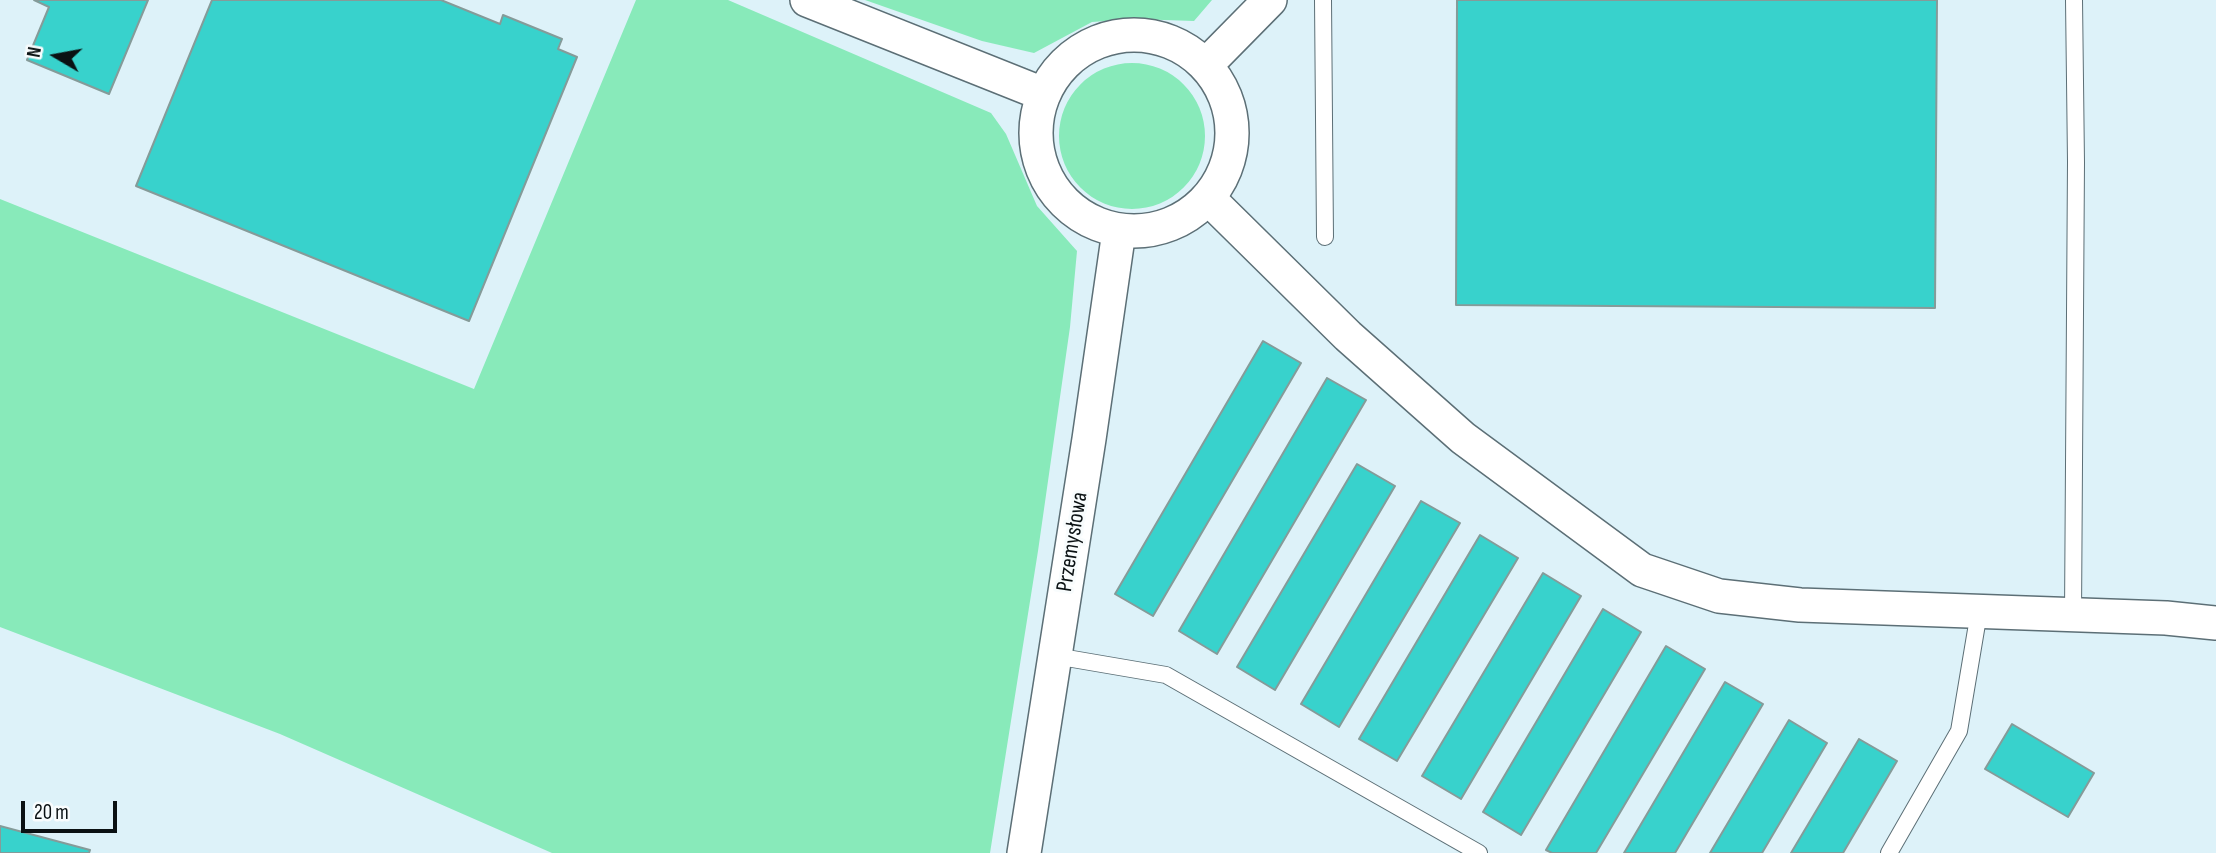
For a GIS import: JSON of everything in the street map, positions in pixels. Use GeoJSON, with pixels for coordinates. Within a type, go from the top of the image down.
{"type":"FeatureCollection","features":[{"type":"Feature","properties":{"kind":"street"},"geometry":{"type":"LineString","coordinates":[[807,0],[1043,94]]}},
{"type":"Feature","properties":{"kind":"street"},"geometry":{"type":"LineString","coordinates":[[1206,65],[1270,0]]}},
{"type":"Feature","properties":{"kind":"street"},"geometry":{"type":"LineString","coordinates":[[1117,35],[1150,35],[1181,45],[1206,65],[1223,89],[1232,117],[1232,146],[1224,174],[1208,198],[1182,219],[1152,230],[1119,231],[1090,222],[1066,205],[1047,181],[1037,153],[1035,123],[1043,94],[1060,66],[1086,46],[1117,35]]}},
{"type":"Feature","properties":{"kind":"street"},"geometry":{"type":"LineString","coordinates":[[1208,198],[1349,336],[1463,438],[1642,570],[1719,596],[1800,606],[2166,618],[2216,623]]}},
{"type":"Feature","properties":{"kind":"street","name":"Przemysłowa"},"geometry":{"type":"LineString","coordinates":[[1024,853],[1119,231]]}},
{"type":"Feature","properties":{"kind":"lane"},"geometry":{"type":"LineString","coordinates":[[1323,0],[1325,237]]}},
{"type":"Feature","properties":{"kind":"lane"},"geometry":{"type":"LineString","coordinates":[[2073,615],[2076,176],[2074,0]]}},
{"type":"Feature","properties":{"kind":"lane"},"geometry":{"type":"LineString","coordinates":[[1889,853],[1959,731],[1979,612]]}},
{"type":"Feature","properties":{"kind":"lane"},"geometry":{"type":"LineString","coordinates":[[1055,656],[1166,675],[1479,853]]}},
{"type":"Feature","properties":{"kind":"green space"},"geometry":{"type":"Polygon","coordinates":[[[636,0],[728,0],[991,113],[1006,134],[1037,206],[1077,251],[1070,327],[1038,551],[990,853],[552,853],[280,734],[0,627],[0,199],[474,389],[636,0]]]}},
{"type":"Feature","properties":{"kind":"green space"},"geometry":{"type":"Polygon","coordinates":[[[865,0],[1212,0],[1194,21],[1134,19],[1092,22],[1034,53],[982,41],[865,0]]]}},
{"type":"Feature","properties":{"kind":"green space"},"geometry":{"type":"Polygon","coordinates":[[[1132,63],[1160,68],[1184,84],[1200,108],[1205,136],[1200,164],[1184,188],[1160,204],[1132,209],[1104,204],[1080,188],[1064,164],[1059,136],[1064,108],[1080,84],[1104,68],[1132,63]]]}},
{"type":"Feature","properties":{"kind":"building"},"geometry":{"type":"Polygon","coordinates":[[[34,0],[148,0],[109,94],[27,60],[49,7],[34,0]]]}},
{"type":"Feature","properties":{"kind":"building"},"geometry":{"type":"Polygon","coordinates":[[[212,0],[441,0],[500,24],[503,15],[562,39],[558,49],[577,57],[469,321],[136,186],[212,0]]]}},
{"type":"Feature","properties":{"kind":"building"},"geometry":{"type":"Polygon","coordinates":[[[1457,0],[1937,0],[1935,308],[1456,305],[1457,0]]]}},
{"type":"Feature","properties":{"kind":"building"},"geometry":{"type":"Polygon","coordinates":[[[1263,341],[1301,363],[1153,616],[1115,594],[1263,341]]]}},
{"type":"Feature","properties":{"kind":"building"},"geometry":{"type":"Polygon","coordinates":[[[1327,378],[1366,400],[1217,654],[1179,631],[1327,378]]]}},
{"type":"Feature","properties":{"kind":"building"},"geometry":{"type":"Polygon","coordinates":[[[1357,464],[1395,486],[1275,690],[1237,667],[1357,464]]]}},
{"type":"Feature","properties":{"kind":"building"},"geometry":{"type":"Polygon","coordinates":[[[1421,501],[1460,523],[1339,727],[1301,704],[1421,501]]]}},
{"type":"Feature","properties":{"kind":"building"},"geometry":{"type":"Polygon","coordinates":[[[1480,535],[1518,558],[1397,761],[1359,739],[1480,535]]]}},
{"type":"Feature","properties":{"kind":"building"},"geometry":{"type":"Polygon","coordinates":[[[1543,573],[1581,596],[1461,799],[1422,776],[1543,573]]]}},
{"type":"Feature","properties":{"kind":"building"},"geometry":{"type":"Polygon","coordinates":[[[1603,609],[1641,632],[1521,835],[1483,812],[1603,609]]]}},
{"type":"Feature","properties":{"kind":"building"},"geometry":{"type":"Polygon","coordinates":[[[1666,646],[1705,669],[1596,853],[1552,853],[1546,850],[1666,646]]]}},
{"type":"Feature","properties":{"kind":"building"},"geometry":{"type":"Polygon","coordinates":[[[1725,682],[1763,704],[1675,853],[1624,853],[1725,682]]]}},
{"type":"Feature","properties":{"kind":"building"},"geometry":{"type":"Polygon","coordinates":[[[1789,720],[1827,743],[1762,853],[1710,853],[1789,720]]]}},
{"type":"Feature","properties":{"kind":"building"},"geometry":{"type":"Polygon","coordinates":[[[2012,724],[2094,773],[2068,817],[1985,769],[2012,724]]]}},
{"type":"Feature","properties":{"kind":"building"},"geometry":{"type":"Polygon","coordinates":[[[1859,739],[1897,761],[1843,853],[1791,853],[1859,739]]]}},
{"type":"Feature","properties":{"kind":"building"},"geometry":{"type":"Polygon","coordinates":[[[0,826],[90,850],[89,853],[0,853],[0,826]]]}}]}
